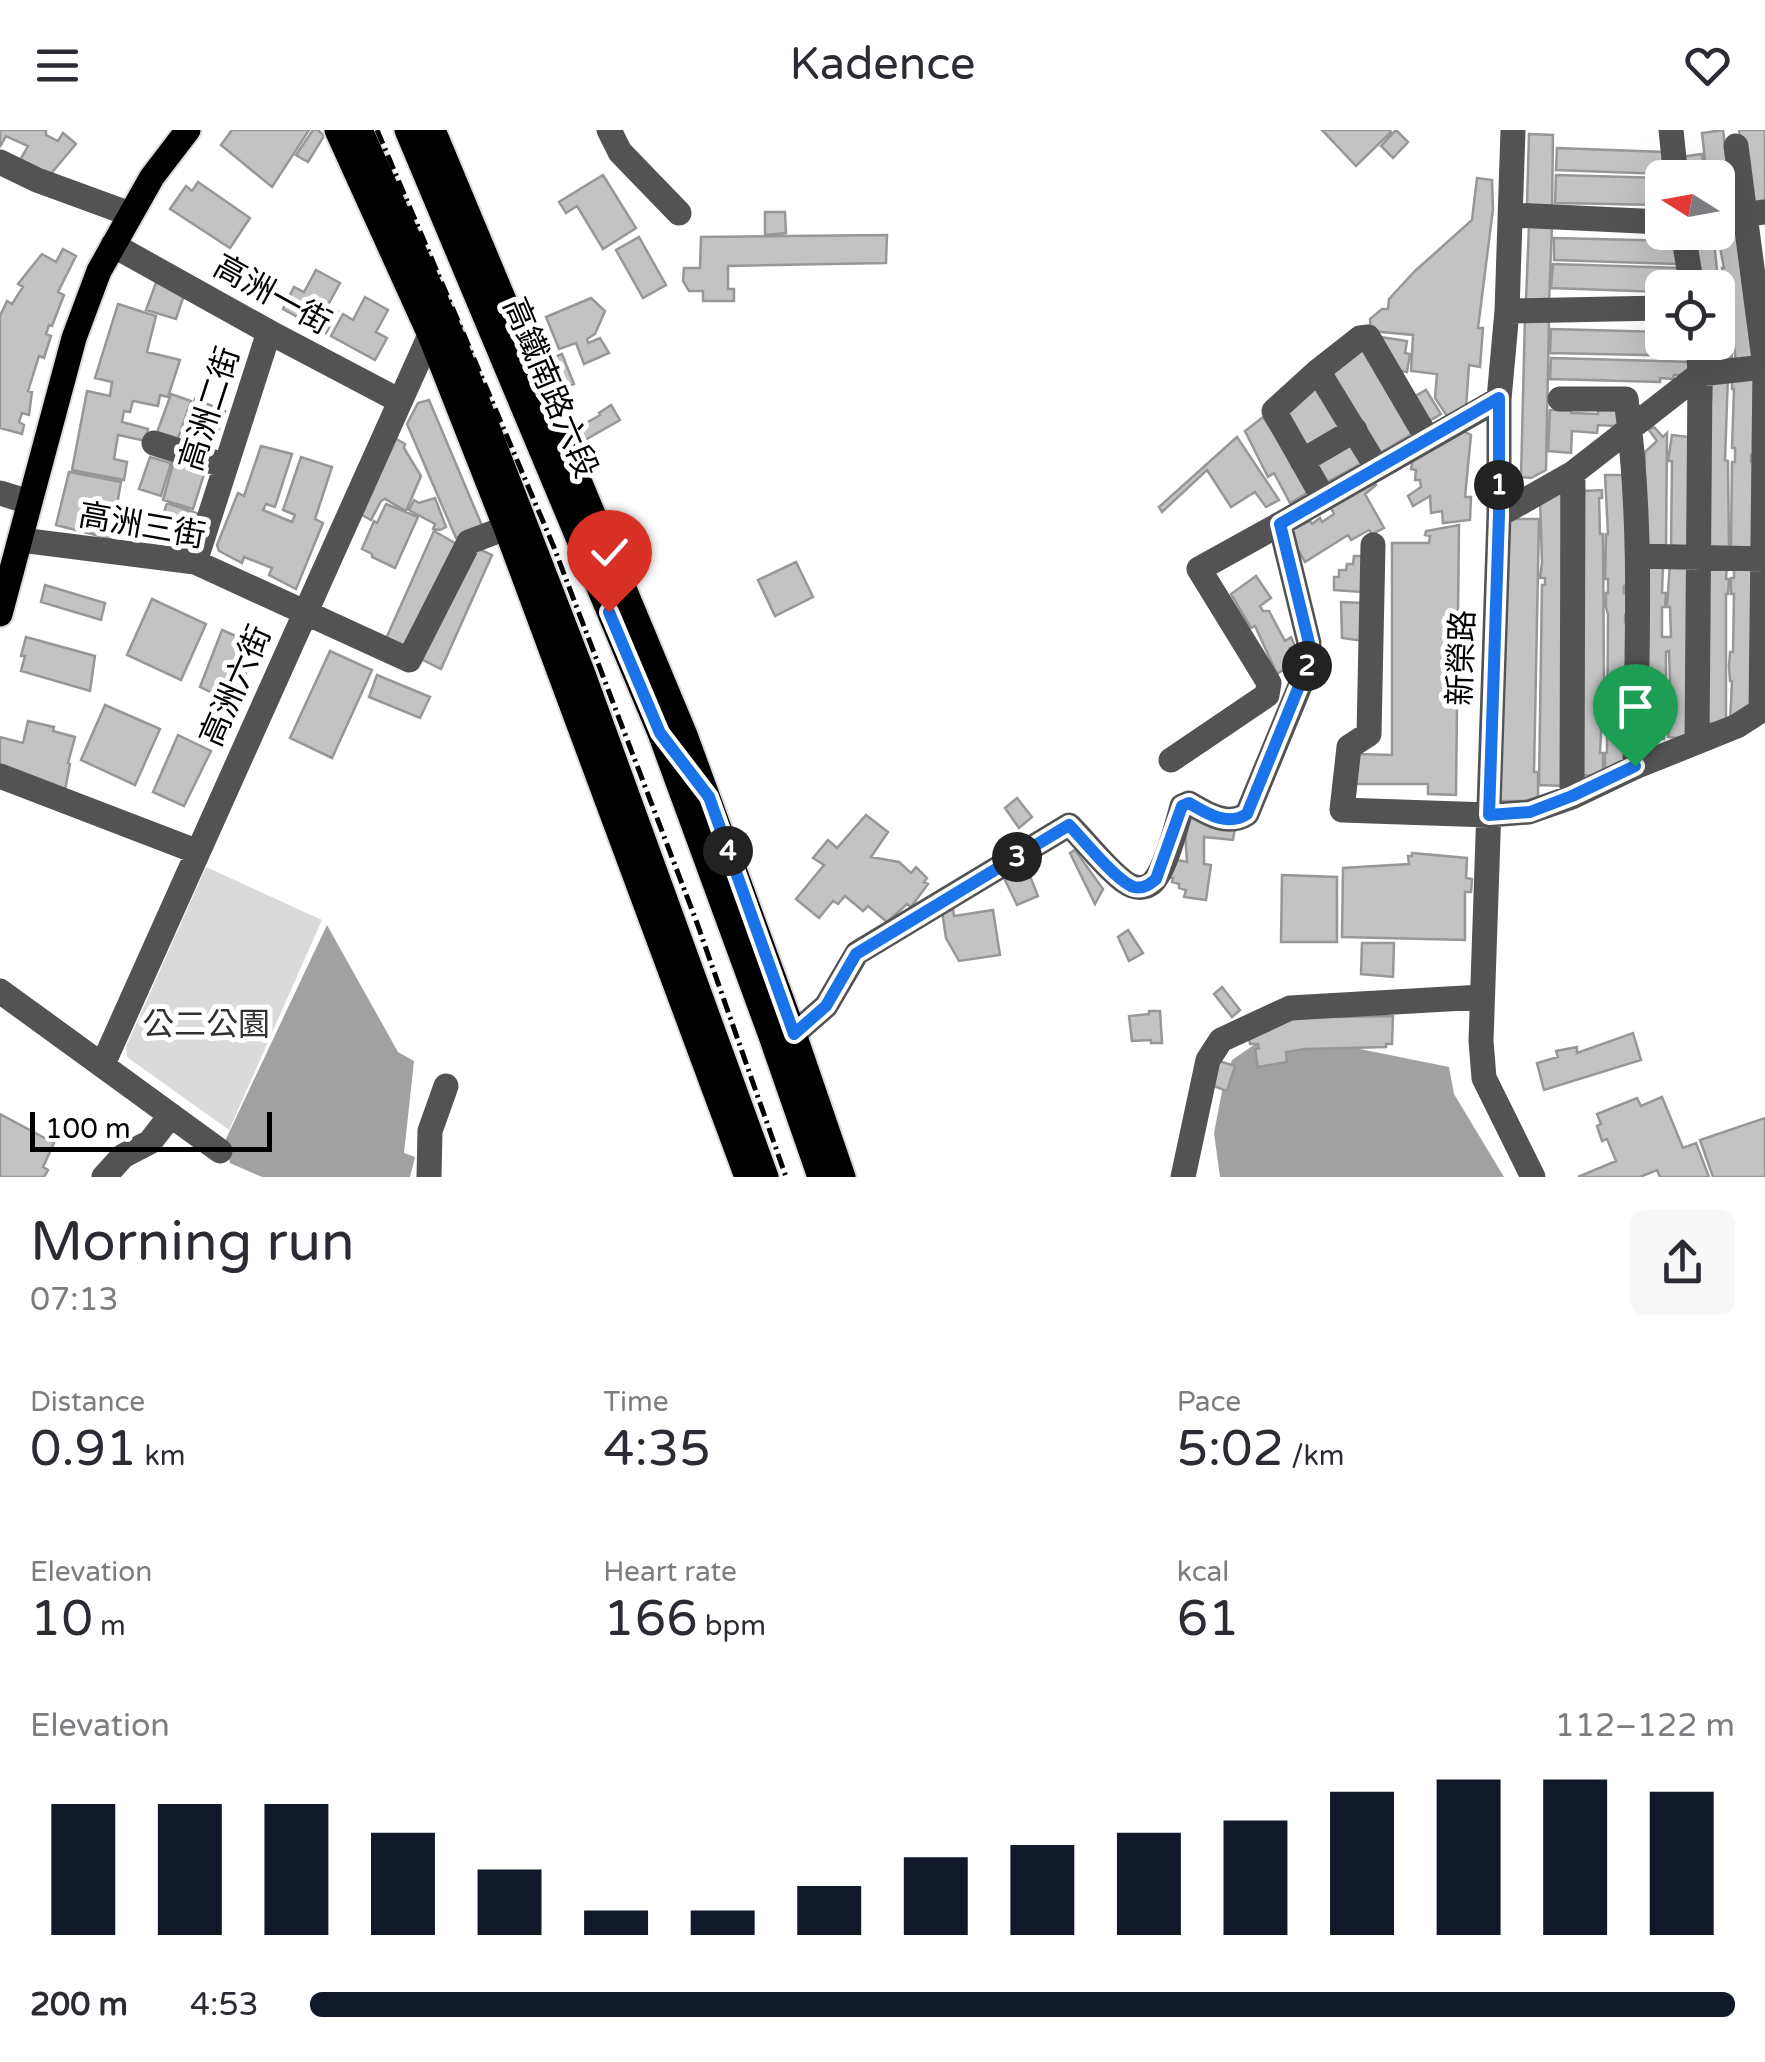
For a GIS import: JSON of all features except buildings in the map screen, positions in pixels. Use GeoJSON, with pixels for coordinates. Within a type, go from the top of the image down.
{"type":"FeatureCollection","features":[{"type":"Feature","properties":{"kind":"main road"},"geometry":{"type":"LineString","coordinates":[[0,614],[74,338],[113,245],[152,177],[188,130]]}},
{"type":"Feature","properties":{"kind":"main road"},"geometry":{"type":"LineString","coordinates":[[337,130],[430,335],[506,528],[747,1177]]}},
{"type":"Feature","properties":{"kind":"main road"},"geometry":{"type":"LineString","coordinates":[[360,130],[452,336],[651,855],[766,1177]]}},
{"type":"Feature","properties":{"kind":"main road","name":"高鐵南路六段"},"geometry":{"type":"LineString","coordinates":[[407,130],[660,733],[820,1177]]}},
{"type":"Feature","properties":{"kind":"main road","name":"高鐵南路六段"},"geometry":{"type":"LineString","coordinates":[[434,130],[709,797],[844,1177]]}},
{"type":"Feature","properties":{"kind":"main road"},"geometry":{"type":"LineString","coordinates":[[660,733],[709,797]]}},
{"type":"Feature","properties":{"kind":"main road"},"geometry":{"type":"LineString","coordinates":[[597,771],[651,855]]}},
{"type":"Feature","properties":{"kind":"street"},"geometry":{"type":"LineString","coordinates":[[610,130],[620,152],[679,213]]}},
{"type":"Feature","properties":{"kind":"street","name":"新榮路"},"geometry":{"type":"LineString","coordinates":[[1513,130],[1507,311],[1499,398],[1499,515],[1481,1040],[1484,1078],[1533,1177]]}},
{"type":"Feature","properties":{"kind":"street"},"geometry":{"type":"LineString","coordinates":[[1670,130],[1674,160]]}},
{"type":"Feature","properties":{"kind":"street"},"geometry":{"type":"LineString","coordinates":[[1373,545],[1368,734],[1350,747],[1342,810],[1489,815],[1530,812],[1737,726],[1763,710],[1765,367],[1756,213],[1736,146]]}},
{"type":"Feature","properties":{"kind":"street"},"geometry":{"type":"LineString","coordinates":[[0,162],[130,214]]}},
{"type":"Feature","properties":{"kind":"street"},"geometry":{"type":"LineString","coordinates":[[1512,215],[1645,221]]}},
{"type":"Feature","properties":{"kind":"street","name":"高洲一街"},"geometry":{"type":"LineString","coordinates":[[113,245],[400,401]]}},
{"type":"Feature","properties":{"kind":"street"},"geometry":{"type":"LineString","coordinates":[[1507,311],[1645,308]]}},
{"type":"Feature","properties":{"kind":"street","name":"高洲二街"},"geometry":{"type":"LineString","coordinates":[[195,562],[269,332]]}},
{"type":"Feature","properties":{"kind":"street","name":"高洲六街"},"geometry":{"type":"LineString","coordinates":[[102,1064],[430,335]]}},
{"type":"Feature","properties":{"kind":"street"},"geometry":{"type":"LineString","coordinates":[[1324,499],[1274,411],[1360,338],[1368,337],[1427,438]]}},
{"type":"Feature","properties":{"kind":"street"},"geometry":{"type":"LineString","coordinates":[[1697,742],[1699,360]]}},
{"type":"Feature","properties":{"kind":"street"},"geometry":{"type":"LineString","coordinates":[[1499,515],[1574,473],[1700,374],[1765,367]]}},
{"type":"Feature","properties":{"kind":"street"},"geometry":{"type":"LineString","coordinates":[[1318,371],[1377,468]]}},
{"type":"Feature","properties":{"kind":"street"},"geometry":{"type":"LineString","coordinates":[[1172,760],[1267,695],[1268,683],[1200,569],[1499,398]]}},
{"type":"Feature","properties":{"kind":"street"},"geometry":{"type":"LineString","coordinates":[[1560,399],[1626,399],[1638,556],[1635,766]]}},
{"type":"Feature","properties":{"kind":"street"},"geometry":{"type":"LineString","coordinates":[[1302,461],[1355,430]]}},
{"type":"Feature","properties":{"kind":"street"},"geometry":{"type":"LineString","coordinates":[[154,443],[226,466]]}},
{"type":"Feature","properties":{"kind":"street"},"geometry":{"type":"LineString","coordinates":[[1572,796],[1574,473]]}},
{"type":"Feature","properties":{"kind":"street"},"geometry":{"type":"LineString","coordinates":[[0,492],[29,502]]}},
{"type":"Feature","properties":{"kind":"street"},"geometry":{"type":"LineString","coordinates":[[794,1034],[826,1006],[856,954],[1069,825],[1122,879],[1141,888],[1156,879],[1182,806],[1189,803],[1210,817],[1239,819],[1247,814],[1306,669],[1309,643],[1280,524]]}},
{"type":"Feature","properties":{"kind":"street","name":"高洲三街"},"geometry":{"type":"LineString","coordinates":[[21,540],[195,562],[409,660],[469,542],[506,528]]}},
{"type":"Feature","properties":{"kind":"street"},"geometry":{"type":"LineString","coordinates":[[1638,556],[1764,559]]}},
{"type":"Feature","properties":{"kind":"street"},"geometry":{"type":"LineString","coordinates":[[0,776],[198,852]]}},
{"type":"Feature","properties":{"kind":"street"},"geometry":{"type":"LineString","coordinates":[[0,991],[220,1151]]}},
{"type":"Feature","properties":{"kind":"street"},"geometry":{"type":"LineString","coordinates":[[1183,1177],[1208,1060],[1221,1040],[1290,1008],[1482,997]]}},
{"type":"Feature","properties":{"kind":"street"},"geometry":{"type":"LineString","coordinates":[[429,1177],[430,1131],[446,1086]]}},
{"type":"Feature","properties":{"kind":"street"},"geometry":{"type":"LineString","coordinates":[[104,1177],[123,1156],[150,1142],[171,1115]]}},
{"type":"Feature","properties":{"kind":"green space","name":"公二公園"},"geometry":{"type":"Polygon","coordinates":[[[206,867],[322,920],[229,1130],[127,1057],[126,1047],[206,867]]]}},
{"type":"Feature","properties":{"kind":"shaded area"},"geometry":{"type":"Polygon","coordinates":[[[327,925],[398,1052],[414,1061],[404,1153],[415,1157],[410,1177],[262,1177],[230,1163],[225,1141],[327,925]]]}},
{"type":"Feature","properties":{"kind":"shaded area"},"geometry":{"type":"Polygon","coordinates":[[[1258,1042],[1350,1047],[1449,1067],[1454,1094],[1504,1177],[1220,1177],[1214,1133],[1223,1086],[1232,1060],[1258,1042]]]}},
{"type":"Feature","properties":{"kind":"railway"},"geometry":{"type":"LineString","coordinates":[[377,130],[553,545],[697,923],[786,1177]]}},
{"type":"Feature","properties":{"kind":"route"},"geometry":{"type":"LineString","coordinates":[[609,612],[660,733],[709,797],[794,1034],[826,1006],[856,954],[1069,825],[1122,879],[1141,888],[1156,879],[1182,806],[1189,803],[1210,817],[1239,819],[1247,814],[1306,669],[1309,643],[1280,524],[1499,398],[1489,815],[1530,812],[1635,766]]}}]}
